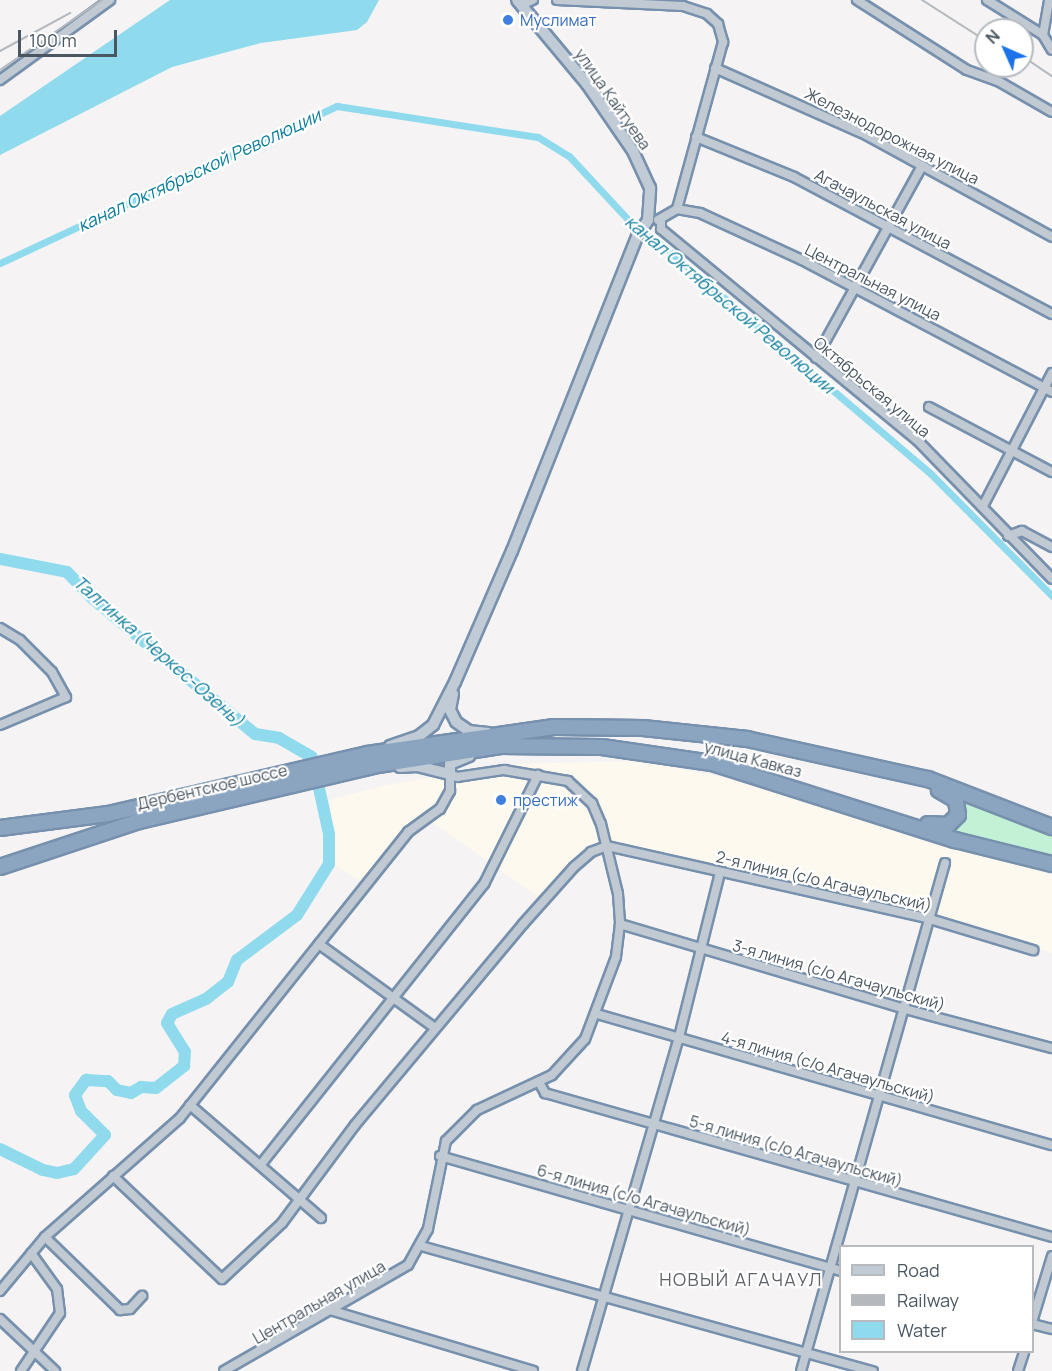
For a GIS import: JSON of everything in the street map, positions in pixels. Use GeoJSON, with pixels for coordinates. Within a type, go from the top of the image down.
{"type":"FeatureCollection","features":[{"type":"Feature","properties":{"kind":"highway"},"geometry":{"type":"LineString","coordinates":[[0,828],[108,814],[367,754],[501,740],[554,727],[643,728],[747,739],[928,779],[1052,827]]}},
{"type":"Feature","properties":{"kind":"highway","name":"улица Кавказ"},"geometry":{"type":"LineString","coordinates":[[436,754],[501,740],[651,752],[712,763],[955,840],[1052,864]]}},
{"type":"Feature","properties":{"kind":"highway","name":"Дербентское шоссе"},"geometry":{"type":"LineString","coordinates":[[0,867],[139,821],[348,772],[436,754]]}},
{"type":"Feature","properties":{"kind":"highway"},"geometry":{"type":"LineString","coordinates":[[850,805],[940,827],[948,825],[958,814],[951,794],[868,765]]}},
{"type":"Feature","properties":{"kind":"main road","name":"улица Кайтуева"},"geometry":{"type":"LineString","coordinates":[[455,682],[539,486],[643,228],[650,188],[633,151],[587,84],[519,2]]}},
{"type":"Feature","properties":{"kind":"main road"},"geometry":{"type":"LineString","coordinates":[[455,682],[450,710],[456,722],[469,731],[501,740]]}},
{"type":"Feature","properties":{"kind":"main road"},"geometry":{"type":"LineString","coordinates":[[367,754],[419,736],[433,726],[455,682]]}},
{"type":"Feature","properties":{"kind":"main road"},"geometry":{"type":"LineString","coordinates":[[348,772],[408,766],[450,774],[450,764],[501,740]]}},
{"type":"Feature","properties":{"kind":"street"},"geometry":{"type":"LineString","coordinates":[[0,80],[110,0]]}},
{"type":"Feature","properties":{"kind":"street"},"geometry":{"type":"LineString","coordinates":[[519,2],[533,0]]}},
{"type":"Feature","properties":{"kind":"street"},"geometry":{"type":"LineString","coordinates":[[557,0],[683,6],[713,18],[723,42],[677,209],[643,228]]}},
{"type":"Feature","properties":{"kind":"street"},"geometry":{"type":"LineString","coordinates":[[857,0],[967,70],[998,81],[1052,112]]}},
{"type":"Feature","properties":{"kind":"street"},"geometry":{"type":"LineString","coordinates":[[987,0],[1043,35],[1052,50]]}},
{"type":"Feature","properties":{"kind":"street"},"geometry":{"type":"LineString","coordinates":[[1043,35],[1049,0]]}},
{"type":"Feature","properties":{"kind":"street","name":"Железнодорожная улица"},"geometry":{"type":"LineString","coordinates":[[716,68],[846,125],[1052,237]]}},
{"type":"Feature","properties":{"kind":"street","name":"Агачаульская улица"},"geometry":{"type":"LineString","coordinates":[[696,137],[759,160],[1052,314]]}},
{"type":"Feature","properties":{"kind":"street"},"geometry":{"type":"LineString","coordinates":[[816,358],[857,288],[922,166]]}},
{"type":"Feature","properties":{"kind":"street","name":"Центральная улица"},"geometry":{"type":"LineString","coordinates":[[677,209],[700,213],[857,288],[1048,390]]}},
{"type":"Feature","properties":{"kind":"street","name":"Октябрьская улица"},"geometry":{"type":"LineString","coordinates":[[661,220],[661,229],[918,441],[1052,579]]}},
{"type":"Feature","properties":{"kind":"street"},"geometry":{"type":"LineString","coordinates":[[983,506],[1011,450],[1048,390],[1052,373]]}},
{"type":"Feature","properties":{"kind":"street"},"geometry":{"type":"LineString","coordinates":[[929,407],[1052,472]]}},
{"type":"Feature","properties":{"kind":"street"},"geometry":{"type":"LineString","coordinates":[[1008,536],[1022,531],[1052,547]]}},
{"type":"Feature","properties":{"kind":"street"},"geometry":{"type":"LineString","coordinates":[[0,628],[20,640],[52,672],[66,697],[0,725]]}},
{"type":"Feature","properties":{"kind":"street","name":"Центральная улица"},"geometry":{"type":"LineString","coordinates":[[228,1369],[408,1265],[421,1246],[440,1156],[446,1141],[477,1110],[539,1082],[569,1060],[597,1014],[616,957],[620,924],[607,846],[591,803],[581,790],[568,781],[504,770],[457,777],[450,774]]}},
{"type":"Feature","properties":{"kind":"street"},"geometry":{"type":"LineString","coordinates":[[0,1291],[45,1237],[190,1105],[408,832],[440,809],[450,790],[450,774]]}},
{"type":"Feature","properties":{"kind":"street"},"geometry":{"type":"LineString","coordinates":[[262,1163],[484,884],[538,775]]}},
{"type":"Feature","properties":{"kind":"street"},"geometry":{"type":"LineString","coordinates":[[113,1176],[222,1280],[270,1236],[298,1197],[435,1028],[574,867],[591,852],[607,846]]}},
{"type":"Feature","properties":{"kind":"street","name":"2-я линия (с/о Агачаульский)"},"geometry":{"type":"LineString","coordinates":[[607,846],[720,872],[745,874],[930,919],[1033,950]]}},
{"type":"Feature","properties":{"kind":"street"},"geometry":{"type":"LineString","coordinates":[[801,1371],[881,1097],[945,863]]}},
{"type":"Feature","properties":{"kind":"street"},"geometry":{"type":"LineString","coordinates":[[582,1371],[679,1037],[720,872]]}},
{"type":"Feature","properties":{"kind":"street","name":"3-я линия (с/о Агачаульский)"},"geometry":{"type":"LineString","coordinates":[[620,924],[905,1009],[1052,1048]]}},
{"type":"Feature","properties":{"kind":"street"},"geometry":{"type":"LineString","coordinates":[[319,944],[435,1028]]}},
{"type":"Feature","properties":{"kind":"street","name":"4-я линия (с/о Агачаульский)"},"geometry":{"type":"LineString","coordinates":[[597,1014],[1052,1145]]}},
{"type":"Feature","properties":{"kind":"street","name":"5-я линия (с/о Агачаульский)"},"geometry":{"type":"LineString","coordinates":[[539,1082],[545,1093],[1052,1237]]}},
{"type":"Feature","properties":{"kind":"street"},"geometry":{"type":"LineString","coordinates":[[190,1105],[262,1163],[321,1218]]}},
{"type":"Feature","properties":{"kind":"street","name":"6-я линия (с/о Агачаульский)"},"geometry":{"type":"LineString","coordinates":[[440,1156],[839,1271]]}},
{"type":"Feature","properties":{"kind":"street"},"geometry":{"type":"LineString","coordinates":[[45,1237],[120,1310],[130,1309],[142,1296]]}},
{"type":"Feature","properties":{"kind":"street"},"geometry":{"type":"LineString","coordinates":[[421,1246],[873,1371]]}},
{"type":"Feature","properties":{"kind":"street"},"geometry":{"type":"LineString","coordinates":[[21,1371],[36,1353],[60,1313],[57,1288],[31,1253]]}},
{"type":"Feature","properties":{"kind":"street"},"geometry":{"type":"LineString","coordinates":[[1034,1316],[1052,1256]]}},
{"type":"Feature","properties":{"kind":"street"},"geometry":{"type":"LineString","coordinates":[[330,1310],[532,1371]]}},
{"type":"Feature","properties":{"kind":"street"},"geometry":{"type":"LineString","coordinates":[[0,1319],[56,1371]]}},
{"type":"Feature","properties":{"kind":"street"},"geometry":{"type":"LineString","coordinates":[[1034,1324],[1052,1329]]}},
{"type":"Feature","properties":{"kind":"street"},"geometry":{"type":"LineString","coordinates":[[1018,1371],[1024,1353]]}},
{"type":"Feature","properties":{"kind":"street"},"geometry":{"type":"LineString","coordinates":[[228,1369],[242,1371]]}},
{"type":"Feature","properties":{"kind":"shaded area"},"geometry":{"type":"Polygon","coordinates":[[[639,761],[763,785],[1052,875],[1052,953],[887,905],[600,842],[541,899],[421,814],[364,883],[327,861],[333,838],[330,800],[386,785],[513,764],[639,761]]]}},
{"type":"Feature","properties":{"kind":"green space"},"geometry":{"type":"Polygon","coordinates":[[[959,795],[1052,834],[1052,859],[948,833],[964,819],[965,803],[959,795]]]}},
{"type":"Feature","properties":{"kind":"water"},"geometry":{"type":"Polygon","coordinates":[[[170,0],[379,0],[367,22],[357,30],[261,43],[172,67],[0,155],[0,116],[170,0]]]}},
{"type":"Feature","properties":{"kind":"waterway","name":"канал Октябрьской Революции"},"geometry":{"type":"LineString","coordinates":[[0,263],[337,106],[538,137],[569,156],[633,225],[662,245],[931,474],[1052,596]]}},
{"type":"Feature","properties":{"kind":"waterway","name":"Талгинка (Черкес-Озень)"},"geometry":{"type":"LineString","coordinates":[[0,559],[67,572],[93,599],[255,734],[279,738],[312,757]]}},
{"type":"Feature","properties":{"kind":"waterway","name":"Талгинка (Черкес-Озень)"},"geometry":{"type":"LineString","coordinates":[[0,1149],[43,1170],[57,1173],[74,1169],[105,1135],[81,1111],[75,1095],[86,1080],[108,1081],[117,1090],[131,1093],[141,1087],[156,1088],[184,1066],[185,1052],[167,1023],[172,1014],[206,999],[228,982],[237,960],[297,915],[329,864],[329,834],[319,788]]}},
{"type":"Feature","properties":{"kind":"railway"},"geometry":{"type":"LineString","coordinates":[[0,70],[102,0]]}},
{"type":"Feature","properties":{"kind":"railway"},"geometry":{"type":"LineString","coordinates":[[922,0],[974,33]]}},
{"type":"Feature","properties":{"kind":"railway"},"geometry":{"type":"LineString","coordinates":[[0,51],[70,13]]}},
{"type":"Feature","properties":{"kind":"railway"},"geometry":{"type":"LineString","coordinates":[[1034,64],[1052,76]]}},
{"type":"Feature","properties":{"kind":"place","name":"Муслимат"},"geometry":{"type":"Point","coordinates":[508,20]}},
{"type":"Feature","properties":{"kind":"place","name":"престиж"},"geometry":{"type":"Point","coordinates":[501,800]}},
{"type":"Feature","properties":{"kind":"district","name":"НОВЫЙ АГАЧАУЛ"},"geometry":{"type":"Point","coordinates":[741,1279]}}]}
